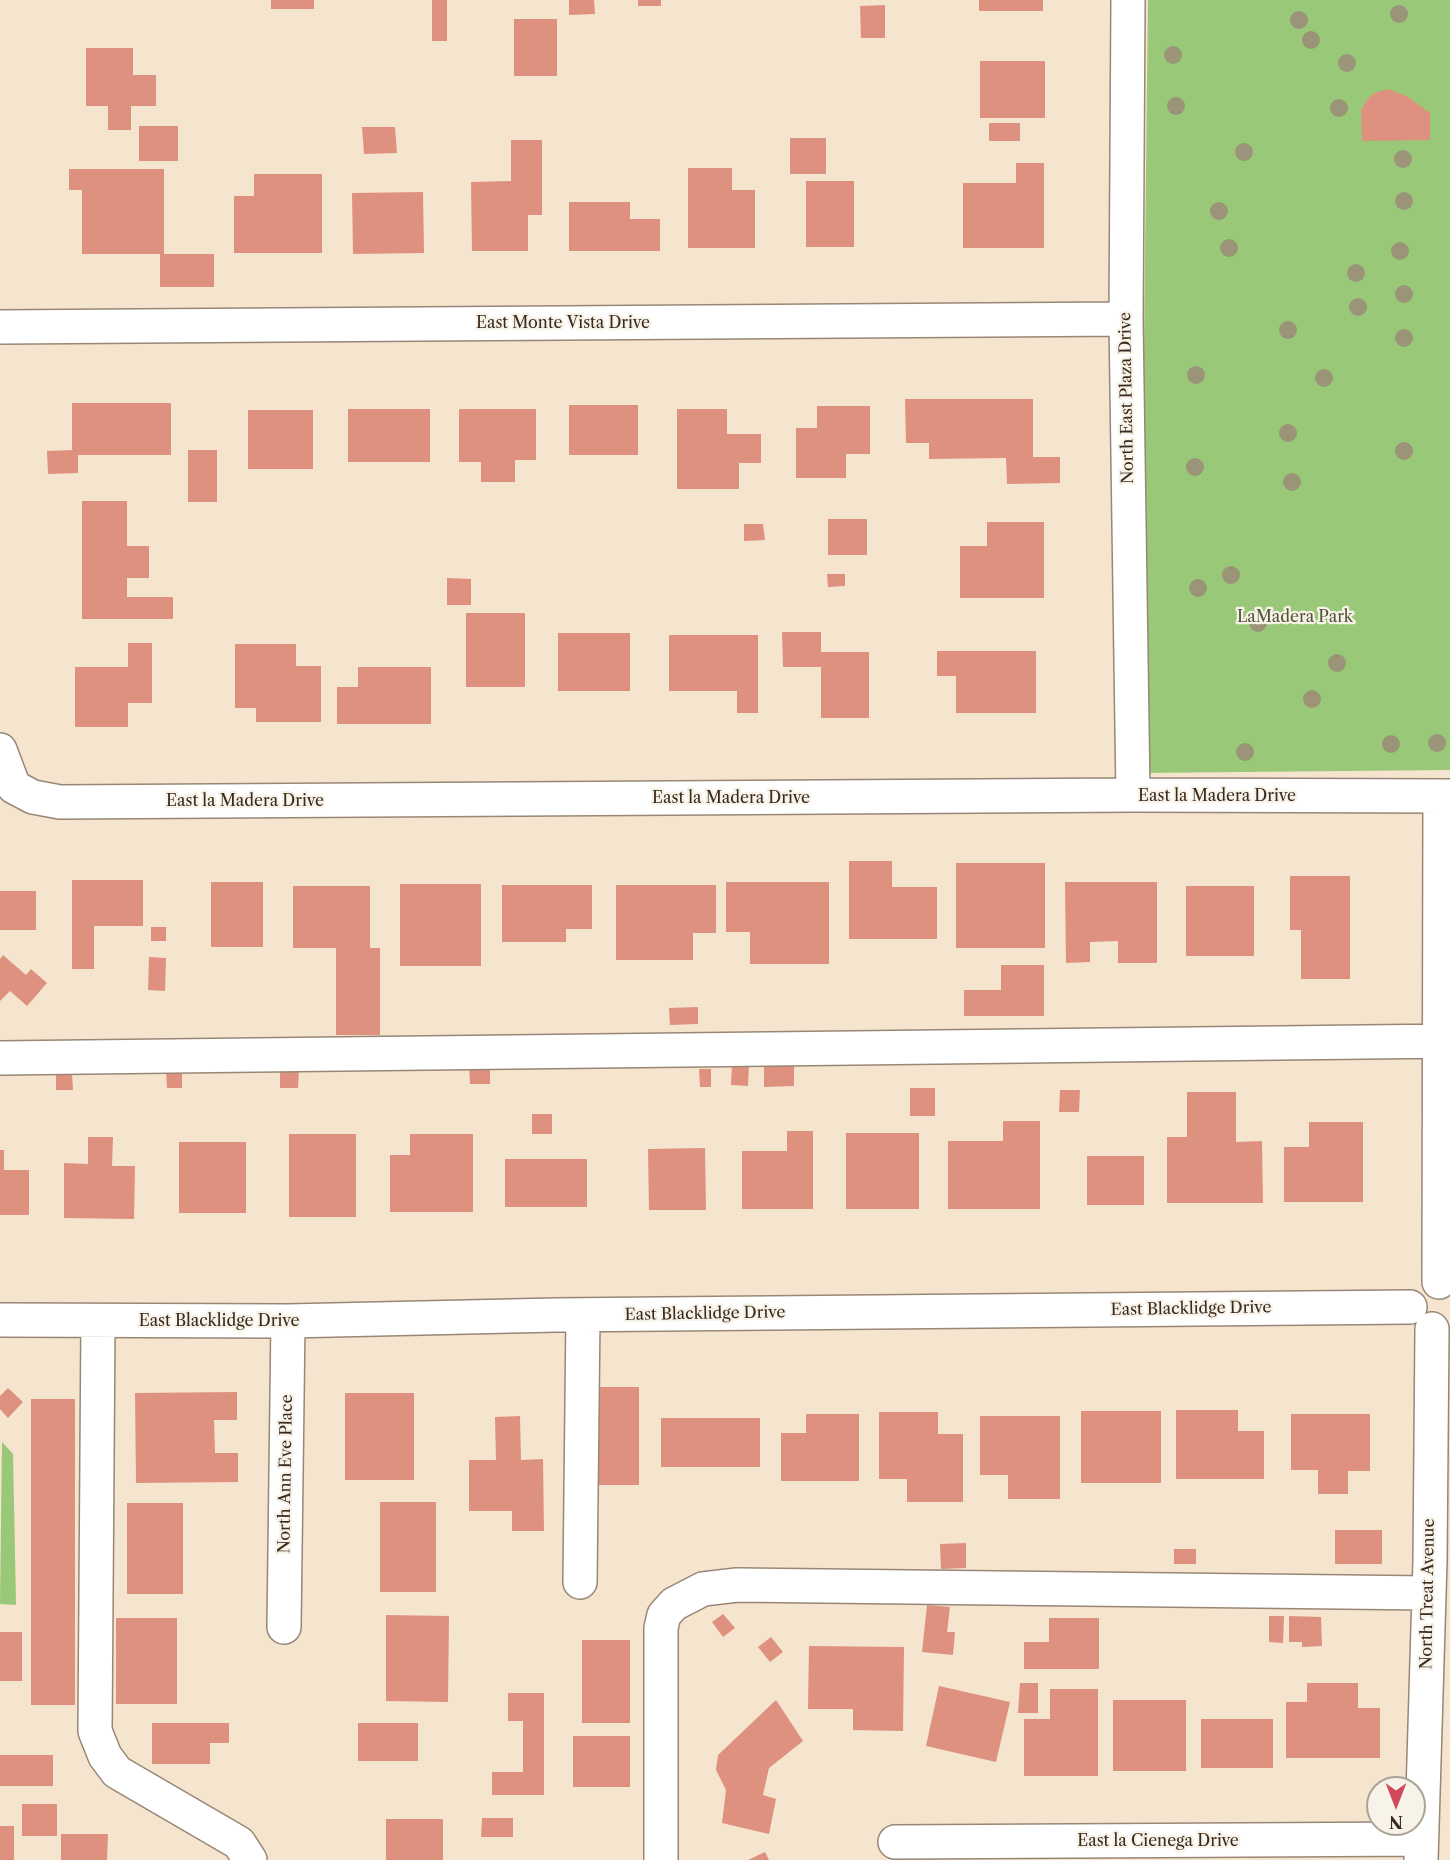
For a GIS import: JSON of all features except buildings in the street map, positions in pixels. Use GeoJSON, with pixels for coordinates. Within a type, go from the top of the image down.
{"type":"FeatureCollection","features":[{"type":"Feature","properties":{"kind":"street","name":"North East Plaza Drive"},"geometry":{"type":"LineString","coordinates":[[1128,0],[1126,319],[1133,795]]}},
{"type":"Feature","properties":{"kind":"street","name":"East Monte Vista Drive"},"geometry":{"type":"LineString","coordinates":[[0,327],[1126,319]]}},
{"type":"Feature","properties":{"kind":"street"},"geometry":{"type":"LineString","coordinates":[[0,750],[7,793]]}},
{"type":"Feature","properties":{"kind":"street","name":"East la Madera Drive"},"geometry":{"type":"LineString","coordinates":[[7,793],[60,802],[1133,795],[1445,796]]}},
{"type":"Feature","properties":{"kind":"street"},"geometry":{"type":"LineString","coordinates":[[1431,1319],[1416,1289],[1423,1284],[1445,1285],[1445,796]]}},
{"type":"Feature","properties":{"kind":"street"},"geometry":{"type":"LineString","coordinates":[[0,1058],[1445,1041]]}},
{"type":"Feature","properties":{"kind":"street"},"geometry":{"type":"LineString","coordinates":[[580,1582],[583,1315]]}},
{"type":"Feature","properties":{"kind":"street","name":"East Blacklidge Drive"},"geometry":{"type":"LineString","coordinates":[[0,1320],[288,1321],[583,1315],[1431,1319]]}},
{"type":"Feature","properties":{"kind":"street","name":"North Treat Avenue"},"geometry":{"type":"LineString","coordinates":[[1429,1829],[1429,1593],[1440,1561],[1431,1319]]}},
{"type":"Feature","properties":{"kind":"street"},"geometry":{"type":"LineString","coordinates":[[98,1321],[95,1731],[105,1756],[117,1772],[239,1843],[250,1860]]}},
{"type":"Feature","properties":{"kind":"street","name":"North Ann Eve Place"},"geometry":{"type":"LineString","coordinates":[[284,1627],[288,1321]]}},
{"type":"Feature","properties":{"kind":"street"},"geometry":{"type":"LineString","coordinates":[[661,1860],[661,1628],[664,1615],[674,1604],[704,1589],[761,1586],[1429,1593]]}},
{"type":"Feature","properties":{"kind":"street","name":"East la Cienega Drive"},"geometry":{"type":"LineString","coordinates":[[895,1842],[1429,1829]]}},
{"type":"Feature","properties":{"kind":"green space","name":"LaMadera Park"},"geometry":{"type":"Polygon","coordinates":[[[1148,0],[1450,0],[1450,770],[1139,773],[1148,0]]]}},
{"type":"Feature","properties":{"kind":"green space"},"geometry":{"type":"Polygon","coordinates":[[[2,1442],[13,1454],[16,1605],[0,1604],[2,1442]]]}}]}
